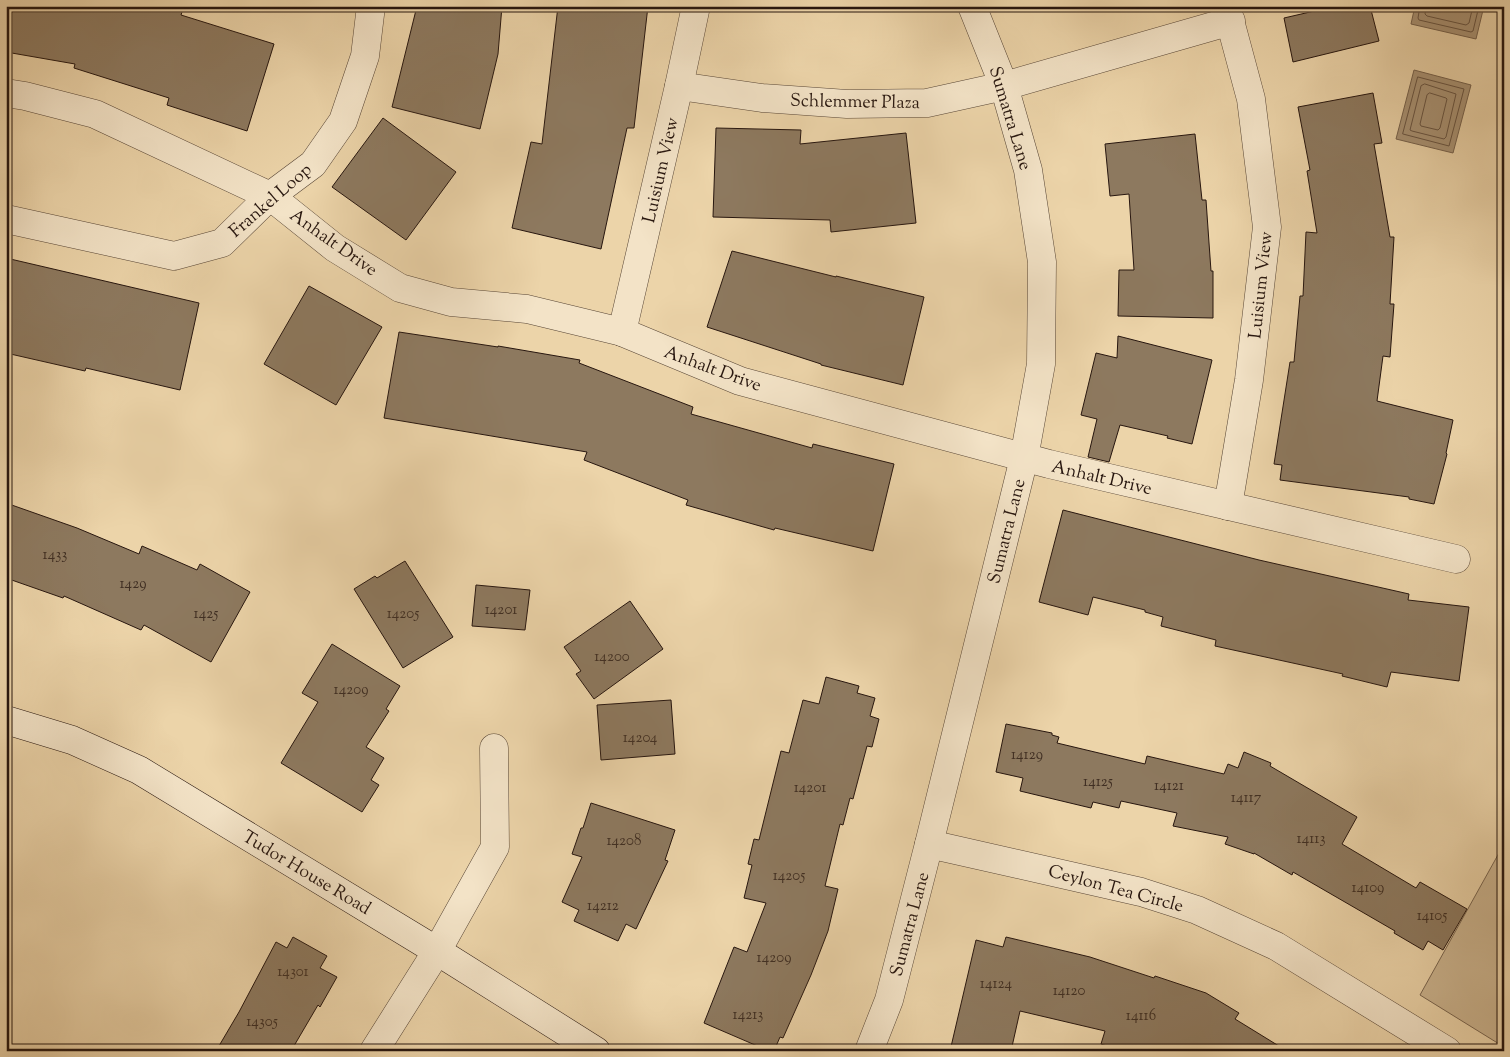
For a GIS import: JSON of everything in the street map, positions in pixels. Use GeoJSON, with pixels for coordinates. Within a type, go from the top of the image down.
{"type":"FeatureCollection","features":[{"type":"Feature","properties":{"kind":"street","name":"Frankel Loop"},"geometry":{"type":"LineString","coordinates":[[6,219],[174,256],[222,243],[270,196],[313,164],[342,121],[365,56],[371,6]]}},
{"type":"Feature","properties":{"kind":"street","name":"Luisium View"},"geometry":{"type":"LineString","coordinates":[[622,332],[696,6]]}},
{"type":"Feature","properties":{"kind":"street","name":"Sumatra Lane"},"geometry":{"type":"LineString","coordinates":[[869,1051],[889,1000],[930,844],[1024,458],[1041,364],[1042,262],[1028,170],[1004,86],[972,6]]}},
{"type":"Feature","properties":{"kind":"street","name":"Luisium View"},"geometry":{"type":"LineString","coordinates":[[1228,506],[1249,380],[1268,227],[1251,99],[1229,14]]}},
{"type":"Feature","properties":{"kind":"street","name":"Schlemmer Plaza"},"geometry":{"type":"LineString","coordinates":[[679,86],[762,98],[847,104],[928,103],[1004,86],[1229,14]]}},
{"type":"Feature","properties":{"kind":"street","name":"Anhalt Drive"},"geometry":{"type":"LineString","coordinates":[[6,93],[95,114],[270,196],[336,248],[400,288],[451,302],[527,309],[622,332],[740,381],[1024,458],[1456,559]]}},
{"type":"Feature","properties":{"kind":"street","name":"Tudor House Road"},"geometry":{"type":"LineString","coordinates":[[6,720],[72,740],[139,770],[596,1051]]}},
{"type":"Feature","properties":{"kind":"street"},"geometry":{"type":"LineString","coordinates":[[374,1051],[436,951],[495,847],[494,748]]}},
{"type":"Feature","properties":{"kind":"street","name":"Ceylon Tea Circle"},"geometry":{"type":"LineString","coordinates":[[930,844],[1141,892],[1197,910],[1276,946],[1447,1051]]}},
{"type":"Feature","properties":{"kind":"shaded area"},"geometry":{"type":"Polygon","coordinates":[[[1504,844],[1504,1047],[1420,995],[1504,844]]]}},
{"type":"Feature","properties":{"kind":"water"},"geometry":{"type":"Polygon","coordinates":[[[1415,6],[1484,6],[1476,39],[1411,24],[1415,6]]]}},
{"type":"Feature","properties":{"kind":"water"},"geometry":{"type":"Polygon","coordinates":[[[1414,70],[1471,85],[1453,153],[1396,139],[1414,70]]]}},
{"type":"Feature","properties":{"kind":"building"},"geometry":{"type":"Polygon","coordinates":[[[6,6],[184,6],[181,15],[274,44],[247,131],[167,105],[169,98],[74,68],[75,64],[6,52],[6,6]]]}},
{"type":"Feature","properties":{"kind":"building"},"geometry":{"type":"Polygon","coordinates":[[[417,6],[502,6],[498,54],[480,129],[392,107],[417,6]]]}},
{"type":"Feature","properties":{"kind":"building"},"geometry":{"type":"Polygon","coordinates":[[[558,6],[648,6],[634,128],[627,128],[601,249],[512,228],[531,142],[542,144],[558,6]]]}},
{"type":"Feature","properties":{"kind":"building"},"geometry":{"type":"Polygon","coordinates":[[[1336,6],[1370,6],[1379,41],[1293,62],[1284,18],[1336,6]]]}},
{"type":"Feature","properties":{"kind":"building"},"geometry":{"type":"Polygon","coordinates":[[[1373,93],[1382,143],[1374,144],[1390,237],[1394,237],[1390,304],[1394,304],[1390,357],[1383,356],[1377,401],[1453,420],[1447,454],[1434,504],[1409,499],[1409,497],[1280,480],[1282,465],[1274,464],[1290,362],[1294,362],[1300,296],[1303,296],[1306,232],[1317,233],[1307,171],[1310,170],[1298,107],[1373,93]]]}},
{"type":"Feature","properties":{"kind":"building"},"geometry":{"type":"Polygon","coordinates":[[[383,118],[456,172],[406,240],[332,187],[383,118]]]}},
{"type":"Feature","properties":{"kind":"building"},"geometry":{"type":"Polygon","coordinates":[[[716,128],[801,130],[800,144],[906,133],[916,223],[831,232],[830,220],[713,217],[716,128]]]}},
{"type":"Feature","properties":{"kind":"building"},"geometry":{"type":"Polygon","coordinates":[[[1195,134],[1202,200],[1206,200],[1211,271],[1213,271],[1213,318],[1118,316],[1119,270],[1134,270],[1129,194],[1110,196],[1105,144],[1195,134]]]}},
{"type":"Feature","properties":{"kind":"building"},"geometry":{"type":"Polygon","coordinates":[[[732,251],[924,297],[903,385],[821,365],[707,327],[732,251]]]}},
{"type":"Feature","properties":{"kind":"building"},"geometry":{"type":"Polygon","coordinates":[[[6,258],[199,303],[180,390],[86,368],[85,371],[6,353],[6,258]]]}},
{"type":"Feature","properties":{"kind":"building"},"geometry":{"type":"Polygon","coordinates":[[[309,286],[382,327],[336,405],[264,364],[309,286]]]}},
{"type":"Feature","properties":{"kind":"building"},"geometry":{"type":"Polygon","coordinates":[[[399,332],[580,360],[579,363],[693,407],[691,414],[812,448],[813,444],[894,464],[873,551],[775,528],[774,530],[686,505],[688,500],[584,460],[587,452],[384,418],[399,332]]]}},
{"type":"Feature","properties":{"kind":"building"},"geometry":{"type":"Polygon","coordinates":[[[1118,336],[1212,360],[1192,444],[1167,438],[1168,436],[1120,425],[1109,462],[1088,457],[1097,419],[1081,415],[1096,353],[1117,358],[1118,336]]]}},
{"type":"Feature","properties":{"kind":"building"},"geometry":{"type":"Polygon","coordinates":[[[6,503],[77,528],[139,554],[142,546],[197,570],[200,564],[250,592],[211,662],[144,625],[141,630],[64,596],[63,598],[6,578],[6,503]]]}},
{"type":"Feature","properties":{"kind":"building"},"geometry":{"type":"Polygon","coordinates":[[[1063,510],[1259,560],[1409,594],[1408,600],[1469,607],[1459,681],[1391,672],[1387,687],[1342,676],[1343,674],[1215,646],[1216,640],[1161,626],[1163,617],[1145,612],[1145,610],[1093,597],[1088,615],[1039,602],[1063,510]]]}},
{"type":"Feature","properties":{"kind":"building"},"geometry":{"type":"Polygon","coordinates":[[[405,561],[453,637],[403,668],[354,589],[405,561]]]}},
{"type":"Feature","properties":{"kind":"building"},"geometry":{"type":"Polygon","coordinates":[[[476,585],[530,590],[525,630],[472,626],[476,585]]]}},
{"type":"Feature","properties":{"kind":"building"},"geometry":{"type":"Polygon","coordinates":[[[630,601],[663,649],[594,699],[576,674],[581,671],[564,647],[630,601]]]}},
{"type":"Feature","properties":{"kind":"building"},"geometry":{"type":"Polygon","coordinates":[[[332,644],[400,686],[386,709],[389,711],[366,747],[384,758],[371,780],[379,785],[362,812],[281,763],[318,702],[302,693],[332,644]]]}},
{"type":"Feature","properties":{"kind":"building"},"geometry":{"type":"Polygon","coordinates":[[[826,677],[859,686],[857,693],[875,698],[870,716],[879,719],[872,747],[867,746],[853,799],[850,798],[843,825],[840,824],[825,886],[838,889],[828,931],[783,1038],[780,1037],[774,1051],[769,1051],[704,1023],[734,947],[747,952],[766,903],[744,898],[752,865],[748,864],[754,839],[759,840],[781,751],[789,753],[803,700],[819,704],[826,677]]]}},
{"type":"Feature","properties":{"kind":"building"},"geometry":{"type":"Polygon","coordinates":[[[671,700],[675,754],[601,760],[597,705],[671,700]]]}},
{"type":"Feature","properties":{"kind":"building"},"geometry":{"type":"Polygon","coordinates":[[[1006,724],[1052,733],[1052,735],[1059,737],[1057,743],[1145,764],[1147,756],[1224,774],[1228,764],[1238,768],[1244,752],[1271,763],[1270,766],[1357,817],[1342,844],[1416,888],[1420,882],[1467,909],[1443,950],[1428,941],[1423,950],[1394,933],[1395,931],[1293,872],[1292,875],[1254,853],[1225,844],[1228,837],[1173,826],[1177,813],[1121,801],[1119,808],[1093,802],[1091,808],[1020,791],[1023,778],[996,772],[1006,724]]]}},
{"type":"Feature","properties":{"kind":"building"},"geometry":{"type":"Polygon","coordinates":[[[591,803],[675,830],[665,860],[668,861],[636,929],[626,924],[618,941],[574,921],[579,910],[562,902],[582,857],[572,854],[591,803]]]}},
{"type":"Feature","properties":{"kind":"building"},"geometry":{"type":"Polygon","coordinates":[[[293,937],[327,956],[320,968],[337,977],[291,1051],[216,1051],[276,942],[287,948],[293,937]]]}},
{"type":"Feature","properties":{"kind":"building"},"geometry":{"type":"Polygon","coordinates":[[[1006,937],[1090,957],[1206,993],[1239,1013],[1235,1019],[1287,1051],[1121,1051],[1101,1044],[1105,1031],[1020,1011],[1011,1051],[950,1051],[976,940],[1003,947],[1006,937]]]}}]}
